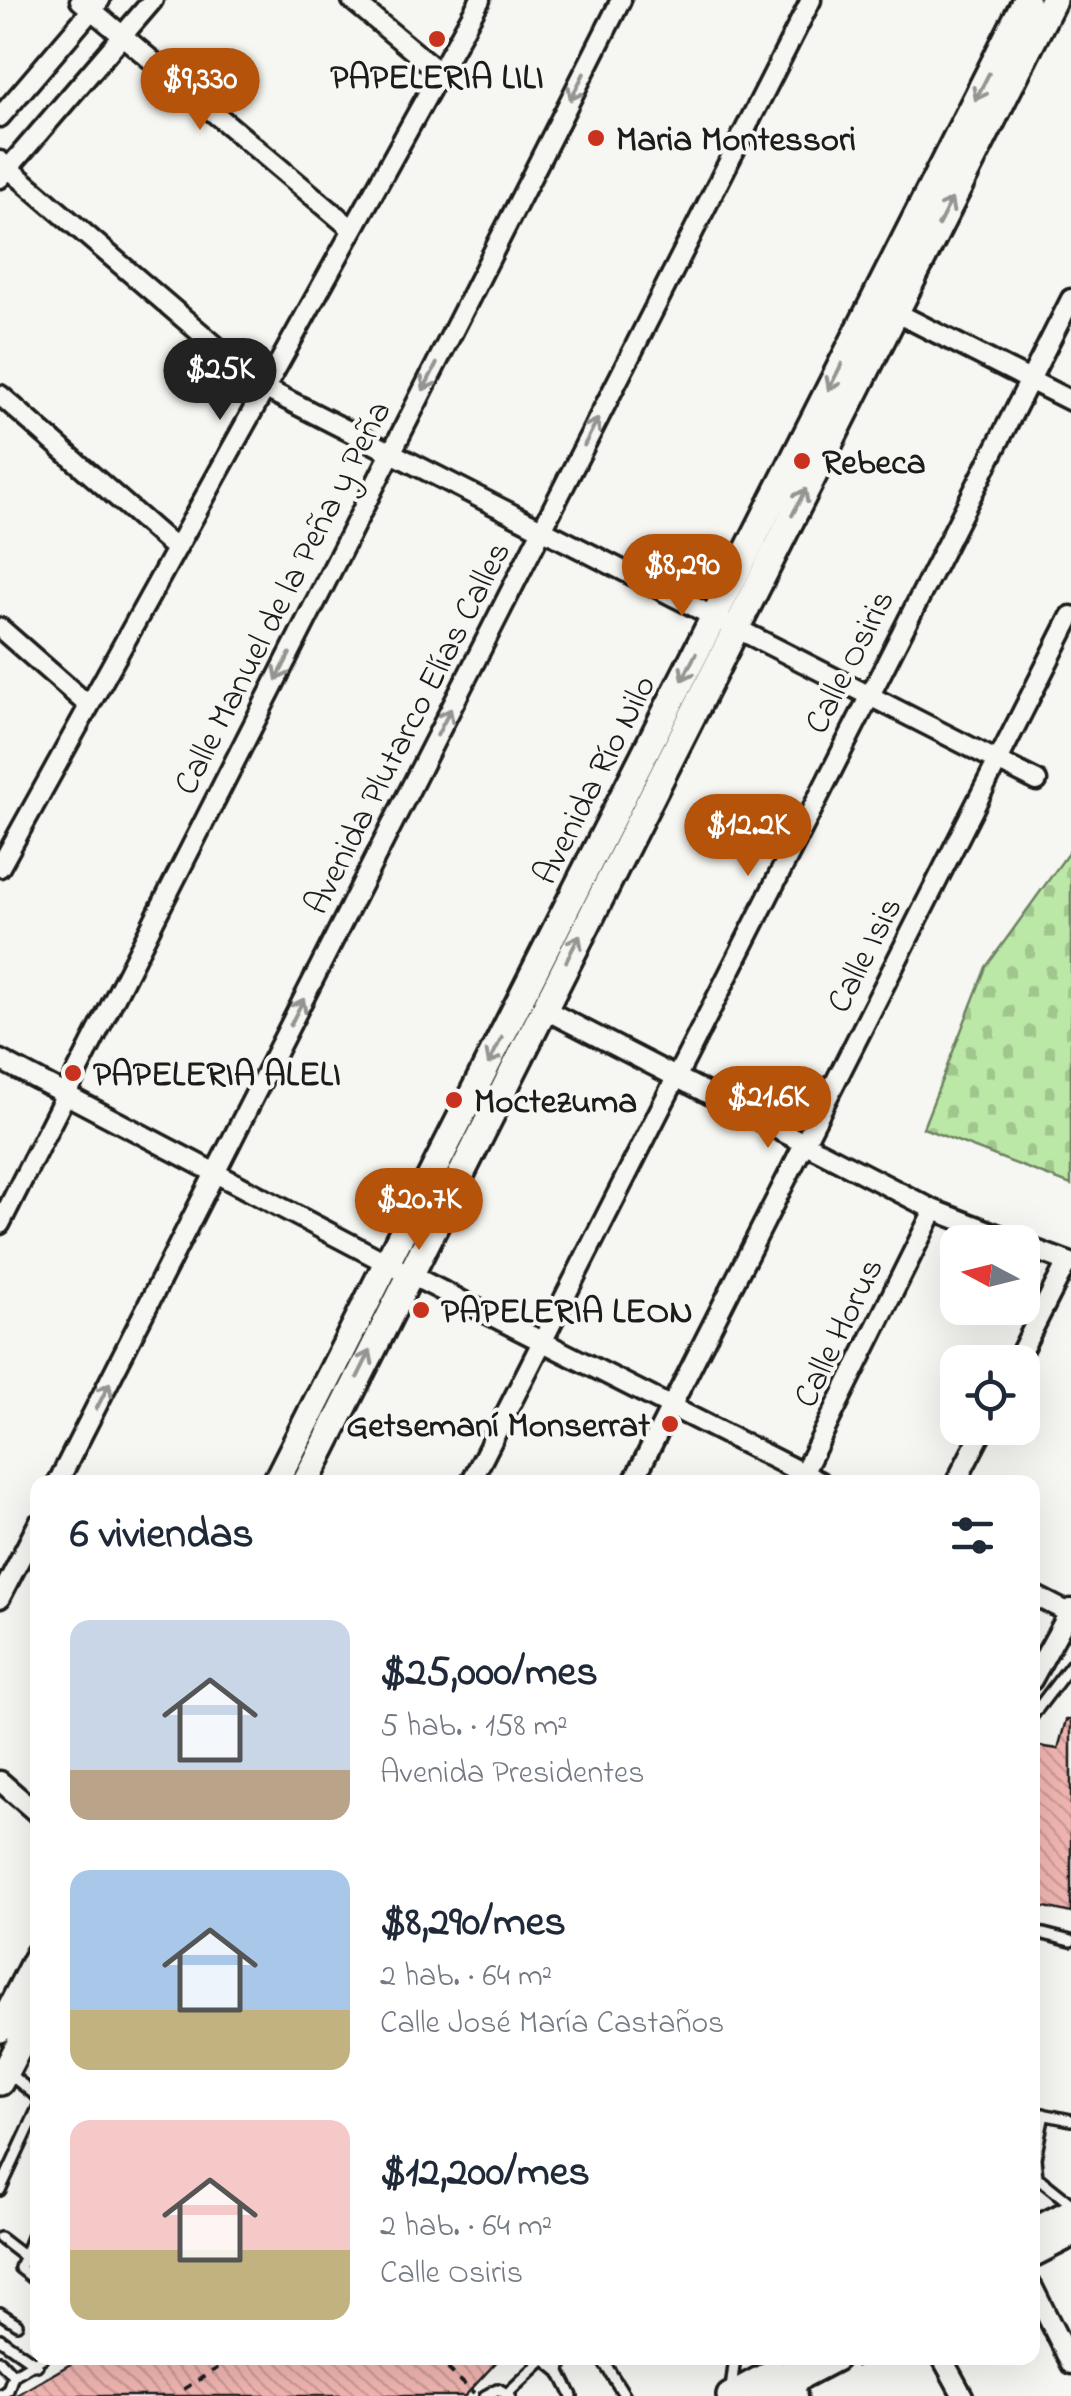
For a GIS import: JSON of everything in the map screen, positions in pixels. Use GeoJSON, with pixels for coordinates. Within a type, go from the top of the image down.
{"type":"FeatureCollection","features":[{"type":"Feature","properties":{"kind":"main road","name":"Avenida Río Nilo"},"geometry":{"type":"LineString","coordinates":[[280,1475],[542,1008],[1026,0]]}},
{"type":"Feature","properties":{"kind":"main road","name":"Avenida Río Nilo"},"geometry":{"type":"LineString","coordinates":[[309,1475],[398,1269],[724,624],[895,312],[1052,0]]}},
{"type":"Feature","properties":{"kind":"main road"},"geometry":{"type":"LineString","coordinates":[[0,2029],[30,1972]]}},
{"type":"Feature","properties":{"kind":"main road"},"geometry":{"type":"LineString","coordinates":[[3,2077],[19,1995]]}},
{"type":"Feature","properties":{"kind":"main road"},"geometry":{"type":"LineString","coordinates":[[1040,2228],[1071,2212]]}},
{"type":"Feature","properties":{"kind":"main road"},"geometry":{"type":"LineString","coordinates":[[1040,2250],[1071,2234]]}},
{"type":"Feature","properties":{"kind":"main road"},"geometry":{"type":"LineString","coordinates":[[730,2396],[794,2371]]}},
{"type":"Feature","properties":{"kind":"main road"},"geometry":{"type":"LineString","coordinates":[[762,2396],[794,2371]]}},
{"type":"Feature","properties":{"kind":"street"},"geometry":{"type":"LineString","coordinates":[[153,0],[3,169],[266,389],[1037,780]]}},
{"type":"Feature","properties":{"kind":"street"},"geometry":{"type":"LineString","coordinates":[[352,0],[440,73]]}},
{"type":"Feature","properties":{"kind":"street"},"geometry":{"type":"LineString","coordinates":[[1,861],[480,0]]}},
{"type":"Feature","properties":{"kind":"street","name":"Calle Manuel de la Peña y Peña"},"geometry":{"type":"LineString","coordinates":[[0,1224],[621,0]]}},
{"type":"Feature","properties":{"kind":"street","name":"Avenida Plutarco Elías Calles"},"geometry":{"type":"LineString","coordinates":[[62,1475],[811,0]]}},
{"type":"Feature","properties":{"kind":"street"},"geometry":{"type":"LineString","coordinates":[[0,116],[91,3],[122,36],[352,229]]}},
{"type":"Feature","properties":{"kind":"street","name":"Calle Osiris"},"geometry":{"type":"LineString","coordinates":[[474,1475],[1071,299]]}},
{"type":"Feature","properties":{"kind":"street"},"geometry":{"type":"LineString","coordinates":[[895,312],[1071,401]]}},
{"type":"Feature","properties":{"kind":"street"},"geometry":{"type":"LineString","coordinates":[[0,395],[176,549]]}},
{"type":"Feature","properties":{"kind":"street","name":"Calle Isis"},"geometry":{"type":"LineString","coordinates":[[637,1475],[1071,616]]}},
{"type":"Feature","properties":{"kind":"street"},"geometry":{"type":"LineString","coordinates":[[0,628],[88,705]]}},
{"type":"Feature","properties":{"kind":"street"},"geometry":{"type":"LineString","coordinates":[[542,1008],[934,1210],[972,1225]]}},
{"type":"Feature","properties":{"kind":"street"},"geometry":{"type":"LineString","coordinates":[[0,1060],[798,1475]]}},
{"type":"Feature","properties":{"kind":"street","name":"Calle Horus"},"geometry":{"type":"LineString","coordinates":[[809,1475],[934,1210]]}},
{"type":"Feature","properties":{"kind":"street"},"geometry":{"type":"LineString","coordinates":[[1025,1345],[1069,1262],[1040,1251]]}},
{"type":"Feature","properties":{"kind":"street"},"geometry":{"type":"LineString","coordinates":[[960,1475],[975,1445]]}},
{"type":"Feature","properties":{"kind":"street"},"geometry":{"type":"LineString","coordinates":[[0,1598],[30,1540]]}},
{"type":"Feature","properties":{"kind":"street"},"geometry":{"type":"LineString","coordinates":[[1040,1598],[1070,1611],[1040,1665]]}},
{"type":"Feature","properties":{"kind":"street"},"geometry":{"type":"LineString","coordinates":[[0,1781],[30,1807]]}},
{"type":"Feature","properties":{"kind":"street"},"geometry":{"type":"LineString","coordinates":[[1040,2302],[1071,2364]]}},
{"type":"Feature","properties":{"kind":"street"},"geometry":{"type":"LineString","coordinates":[[946,2365],[962,2396]]}},
{"type":"Feature","properties":{"kind":"lane"},"geometry":{"type":"LineString","coordinates":[[1040,1706],[1071,1665]]}},
{"type":"Feature","properties":{"kind":"lane"},"geometry":{"type":"LineString","coordinates":[[1040,1933],[1071,1941]]}},
{"type":"Feature","properties":{"kind":"lane"},"geometry":{"type":"LineString","coordinates":[[3,2077],[30,2092]]}},
{"type":"Feature","properties":{"kind":"lane"},"geometry":{"type":"LineString","coordinates":[[1040,2113],[1071,2120]]}},
{"type":"Feature","properties":{"kind":"lane"},"geometry":{"type":"LineString","coordinates":[[0,2190],[30,2125]]}},
{"type":"Feature","properties":{"kind":"lane"},"geometry":{"type":"LineString","coordinates":[[1040,2182],[1071,2204]]}},
{"type":"Feature","properties":{"kind":"lane"},"geometry":{"type":"LineString","coordinates":[[0,2238],[22,2255]]}},
{"type":"Feature","properties":{"kind":"lane"},"geometry":{"type":"LineString","coordinates":[[30,2238],[20,2268],[30,2276]]}},
{"type":"Feature","properties":{"kind":"lane"},"geometry":{"type":"LineString","coordinates":[[0,2314],[17,2324]]}},
{"type":"Feature","properties":{"kind":"lane"},"geometry":{"type":"LineString","coordinates":[[0,2339],[30,2356]]}},
{"type":"Feature","properties":{"kind":"lane"},"geometry":{"type":"LineString","coordinates":[[0,2361],[13,2375]]}},
{"type":"Feature","properties":{"kind":"lane"},"geometry":{"type":"LineString","coordinates":[[0,2395],[8,2390],[13,2375],[32,2365]]}},
{"type":"Feature","properties":{"kind":"lane"},"geometry":{"type":"LineString","coordinates":[[481,2396],[498,2389],[509,2395],[537,2365]]}},
{"type":"Feature","properties":{"kind":"lane"},"geometry":{"type":"LineString","coordinates":[[552,2365],[572,2396]]}},
{"type":"Feature","properties":{"kind":"lane"},"geometry":{"type":"LineString","coordinates":[[560,2372],[561,2365]]}},
{"type":"Feature","properties":{"kind":"lane"},"geometry":{"type":"LineString","coordinates":[[605,2365],[625,2396]]}},
{"type":"Feature","properties":{"kind":"lane"},"geometry":{"type":"LineString","coordinates":[[730,2396],[734,2365]]}},
{"type":"Feature","properties":{"kind":"path"},"geometry":{"type":"LineString","coordinates":[[184,2389],[223,2365]]}},
{"type":"Feature","properties":{"kind":"path"},"geometry":{"type":"LineString","coordinates":[[444,2365],[481,2396]]}},
{"type":"Feature","properties":{"kind":"green space"},"geometry":{"type":"Polygon","coordinates":[[[1071,849],[1071,1185],[923,1128],[986,967],[1071,849]]]}},
{"type":"Feature","properties":{"kind":"building"},"geometry":{"type":"Polygon","coordinates":[[[1066,1720],[1071,1720],[1071,1913],[1040,1906],[1040,1746],[1058,1749],[1066,1720]]]}},
{"type":"Feature","properties":{"kind":"building"},"geometry":{"type":"Polygon","coordinates":[[[69,2365],[494,2365],[465,2396],[15,2396],[69,2365]]]}},
{"type":"Feature","properties":{"kind":"place","name":"PAPELERIA LILI"},"geometry":{"type":"Point","coordinates":[437,39]}},
{"type":"Feature","properties":{"kind":"place","name":"Maria Montessori"},"geometry":{"type":"Point","coordinates":[596,138]}},
{"type":"Feature","properties":{"kind":"place","name":"Rebeca"},"geometry":{"type":"Point","coordinates":[802,461]}},
{"type":"Feature","properties":{"kind":"place","name":"PAPELERIA ALELI"},"geometry":{"type":"Point","coordinates":[73,1073]}},
{"type":"Feature","properties":{"kind":"place","name":"Moctezuma"},"geometry":{"type":"Point","coordinates":[454,1100]}},
{"type":"Feature","properties":{"kind":"place","name":"PAPELERIA LEON"},"geometry":{"type":"Point","coordinates":[421,1310]}},
{"type":"Feature","properties":{"kind":"place","name":"Getsemaní Monserrat"},"geometry":{"type":"Point","coordinates":[670,1424]}}]}
